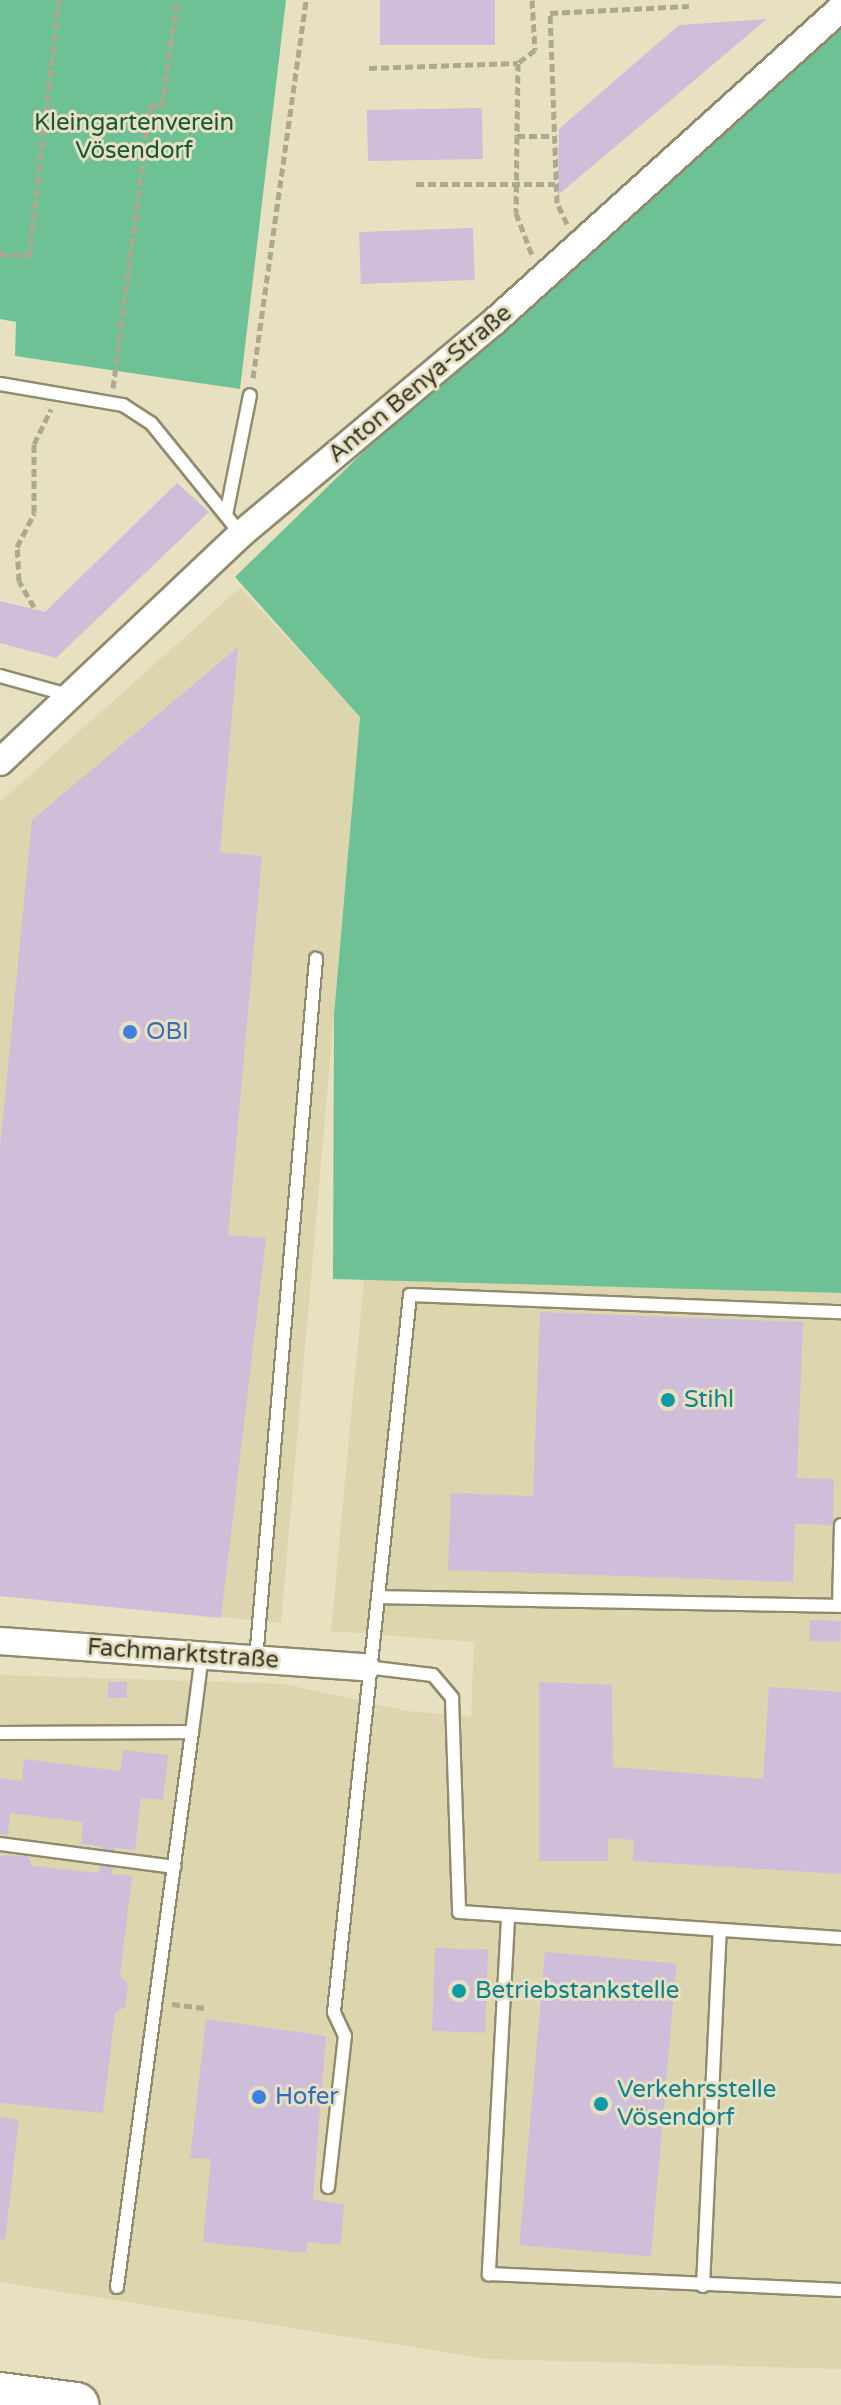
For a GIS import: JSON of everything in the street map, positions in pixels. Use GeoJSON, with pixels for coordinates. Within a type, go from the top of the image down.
{"type":"FeatureCollection","features":[{"type":"Feature","properties":{"kind":"highway"},"geometry":{"type":"LineString","coordinates":[[0,2395],[76,2405]]}},
{"type":"Feature","properties":{"kind":"street","name":"Anton Benya-Straße"},"geometry":{"type":"LineString","coordinates":[[0,762],[234,525],[544,277],[841,8]]}},
{"type":"Feature","properties":{"kind":"street","name":"Fachmarktstraße"},"geometry":{"type":"LineString","coordinates":[[0,1641],[366,1667]]}},
{"type":"Feature","properties":{"kind":"lane"},"geometry":{"type":"LineString","coordinates":[[0,384],[61,391],[112,402],[151,423],[234,525]]}},
{"type":"Feature","properties":{"kind":"lane"},"geometry":{"type":"LineString","coordinates":[[234,525],[250,395]]}},
{"type":"Feature","properties":{"kind":"lane"},"geometry":{"type":"LineString","coordinates":[[0,676],[68,695]]}},
{"type":"Feature","properties":{"kind":"lane"},"geometry":{"type":"LineString","coordinates":[[256,1659],[316,959]]}},
{"type":"Feature","properties":{"kind":"lane"},"geometry":{"type":"LineString","coordinates":[[328,2187],[345,2036],[334,2012],[366,1667],[380,1597],[410,1295],[841,1312]]}},
{"type":"Feature","properties":{"kind":"lane"},"geometry":{"type":"LineString","coordinates":[[380,1597],[839,1606],[841,1525]]}},
{"type":"Feature","properties":{"kind":"lane"},"geometry":{"type":"LineString","coordinates":[[117,2287],[202,1655]]}},
{"type":"Feature","properties":{"kind":"lane"},"geometry":{"type":"LineString","coordinates":[[366,1667],[433,1675],[452,1698],[459,1912],[508,1919],[841,1938]]}},
{"type":"Feature","properties":{"kind":"lane"},"geometry":{"type":"LineString","coordinates":[[0,1733],[192,1732]]}},
{"type":"Feature","properties":{"kind":"lane"},"geometry":{"type":"LineString","coordinates":[[0,1844],[174,1867]]}},
{"type":"Feature","properties":{"kind":"lane"},"geometry":{"type":"LineString","coordinates":[[508,1919],[489,2274],[841,2290]]}},
{"type":"Feature","properties":{"kind":"lane"},"geometry":{"type":"LineString","coordinates":[[703,2286],[720,1932]]}},
{"type":"Feature","properties":{"kind":"path"},"geometry":{"type":"LineString","coordinates":[[0,254],[29,256],[59,0]]}},
{"type":"Feature","properties":{"kind":"path"},"geometry":{"type":"LineString","coordinates":[[112,402],[150,106],[162,106],[177,0]]}},
{"type":"Feature","properties":{"kind":"path"},"geometry":{"type":"LineString","coordinates":[[250,395],[306,0]]}},
{"type":"Feature","properties":{"kind":"path"},"geometry":{"type":"LineString","coordinates":[[369,68],[518,63],[535,50],[532,0]]}},
{"type":"Feature","properties":{"kind":"path"},"geometry":{"type":"LineString","coordinates":[[578,246],[557,203],[550,13],[689,6]]}},
{"type":"Feature","properties":{"kind":"path"},"geometry":{"type":"LineString","coordinates":[[518,63],[516,183],[524,243],[544,277]]}},
{"type":"Feature","properties":{"kind":"path"},"geometry":{"type":"LineString","coordinates":[[517,136],[553,136]]}},
{"type":"Feature","properties":{"kind":"path"},"geometry":{"type":"LineString","coordinates":[[416,184],[556,184]]}},
{"type":"Feature","properties":{"kind":"path"},"geometry":{"type":"LineString","coordinates":[[34,607],[19,581],[17,547],[34,513],[34,444],[61,391]]}},
{"type":"Feature","properties":{"kind":"path"},"geometry":{"type":"LineString","coordinates":[[189,2006],[207,2008]]}},
{"type":"Feature","properties":{"kind":"shaded area","name":"OBI"},"geometry":{"type":"Polygon","coordinates":[[[240,588],[360,716],[281,1623],[0,1596],[0,802],[240,588]]]}},
{"type":"Feature","properties":{"kind":"shaded area"},"geometry":{"type":"Polygon","coordinates":[[[364,1279],[841,1293],[841,2369],[489,2359],[0,2282],[0,1675],[284,1684],[407,1711],[471,1717],[474,1642],[331,1631],[364,1279]]]}},
{"type":"Feature","properties":{"kind":"green space","name":"Kleingartenverein Vösendorf"},"geometry":{"type":"Polygon","coordinates":[[[0,0],[286,0],[240,389],[15,356],[16,322],[0,319],[0,0]]]}},
{"type":"Feature","properties":{"kind":"green space"},"geometry":{"type":"Polygon","coordinates":[[[841,22],[841,1293],[333,1279],[334,1015],[360,717],[235,577],[395,421],[841,22]]]}},
{"type":"Feature","properties":{"kind":"building"},"geometry":{"type":"Polygon","coordinates":[[[380,0],[495,0],[495,45],[380,45],[380,0]]]}},
{"type":"Feature","properties":{"kind":"building"},"geometry":{"type":"Polygon","coordinates":[[[767,19],[558,195],[559,129],[679,25],[767,19]]]}},
{"type":"Feature","properties":{"kind":"building"},"geometry":{"type":"Polygon","coordinates":[[[482,108],[483,159],[368,161],[367,110],[482,108]]]}},
{"type":"Feature","properties":{"kind":"building"},"geometry":{"type":"Polygon","coordinates":[[[473,228],[475,280],[361,284],[359,232],[473,228]]]}},
{"type":"Feature","properties":{"kind":"building"},"geometry":{"type":"Polygon","coordinates":[[[177,483],[209,512],[56,658],[0,643],[0,601],[45,612],[177,483]]]}},
{"type":"Feature","properties":{"kind":"building","name":"OBI"},"geometry":{"type":"Polygon","coordinates":[[[238,647],[220,852],[262,856],[228,1235],[266,1238],[221,1618],[0,1596],[0,1148],[32,820],[238,647]]]}},
{"type":"Feature","properties":{"kind":"building","name":"Stihl"},"geometry":{"type":"Polygon","coordinates":[[[540,1312],[803,1322],[797,1478],[834,1479],[833,1525],[795,1524],[793,1582],[448,1570],[451,1493],[533,1496],[540,1312]]]}},
{"type":"Feature","properties":{"kind":"building"},"geometry":{"type":"Polygon","coordinates":[[[810,1620],[841,1621],[840,1642],[809,1641],[810,1620]]]}},
{"type":"Feature","properties":{"kind":"building"},"geometry":{"type":"Polygon","coordinates":[[[108,1682],[127,1682],[127,1698],[108,1698],[108,1682]]]}},
{"type":"Feature","properties":{"kind":"building"},"geometry":{"type":"Polygon","coordinates":[[[539,1682],[612,1685],[613,1767],[763,1779],[769,1687],[841,1692],[841,1874],[633,1861],[634,1840],[608,1838],[608,1861],[539,1861],[539,1682]]]}},
{"type":"Feature","properties":{"kind":"building"},"geometry":{"type":"Polygon","coordinates":[[[123,1750],[168,1755],[163,1800],[141,1798],[135,1850],[115,1848],[112,1874],[132,1876],[120,1976],[128,1984],[125,2007],[115,2013],[103,2113],[0,2103],[0,1856],[28,1855],[32,1866],[99,1873],[101,1846],[81,1844],[83,1822],[10,1813],[8,1835],[0,1834],[0,1778],[22,1781],[24,1759],[120,1771],[123,1750]]]}},
{"type":"Feature","properties":{"kind":"building","name":"Betriebstankstelle"},"geometry":{"type":"Polygon","coordinates":[[[435,1948],[488,1950],[485,2033],[432,2031],[435,1948]]]}},
{"type":"Feature","properties":{"kind":"building","name":"Verkehrsstelle Vösendorf"},"geometry":{"type":"Polygon","coordinates":[[[545,1952],[676,1964],[651,2256],[519,2245],[545,1952]]]}},
{"type":"Feature","properties":{"kind":"building","name":"Hofer"},"geometry":{"type":"Polygon","coordinates":[[[206,2019],[326,2036],[313,2199],[344,2205],[341,2245],[307,2242],[306,2253],[203,2242],[211,2159],[190,2158],[206,2019]]]}},
{"type":"Feature","properties":{"kind":"building"},"geometry":{"type":"Polygon","coordinates":[[[0,2117],[19,2120],[5,2240],[0,2239],[0,2117]]]}},
{"type":"Feature","properties":{"kind":"place","name":"OBI"},"geometry":{"type":"Point","coordinates":[130,1032]}},
{"type":"Feature","properties":{"kind":"place","name":"Stihl"},"geometry":{"type":"Point","coordinates":[668,1400]}},
{"type":"Feature","properties":{"kind":"place","name":"Betriebstankstelle"},"geometry":{"type":"Point","coordinates":[459,1991]}},
{"type":"Feature","properties":{"kind":"place","name":"Hofer"},"geometry":{"type":"Point","coordinates":[259,2097]}},
{"type":"Feature","properties":{"kind":"place","name":"Verkehrsstelle Vösendorf"},"geometry":{"type":"Point","coordinates":[601,2104]}}]}
